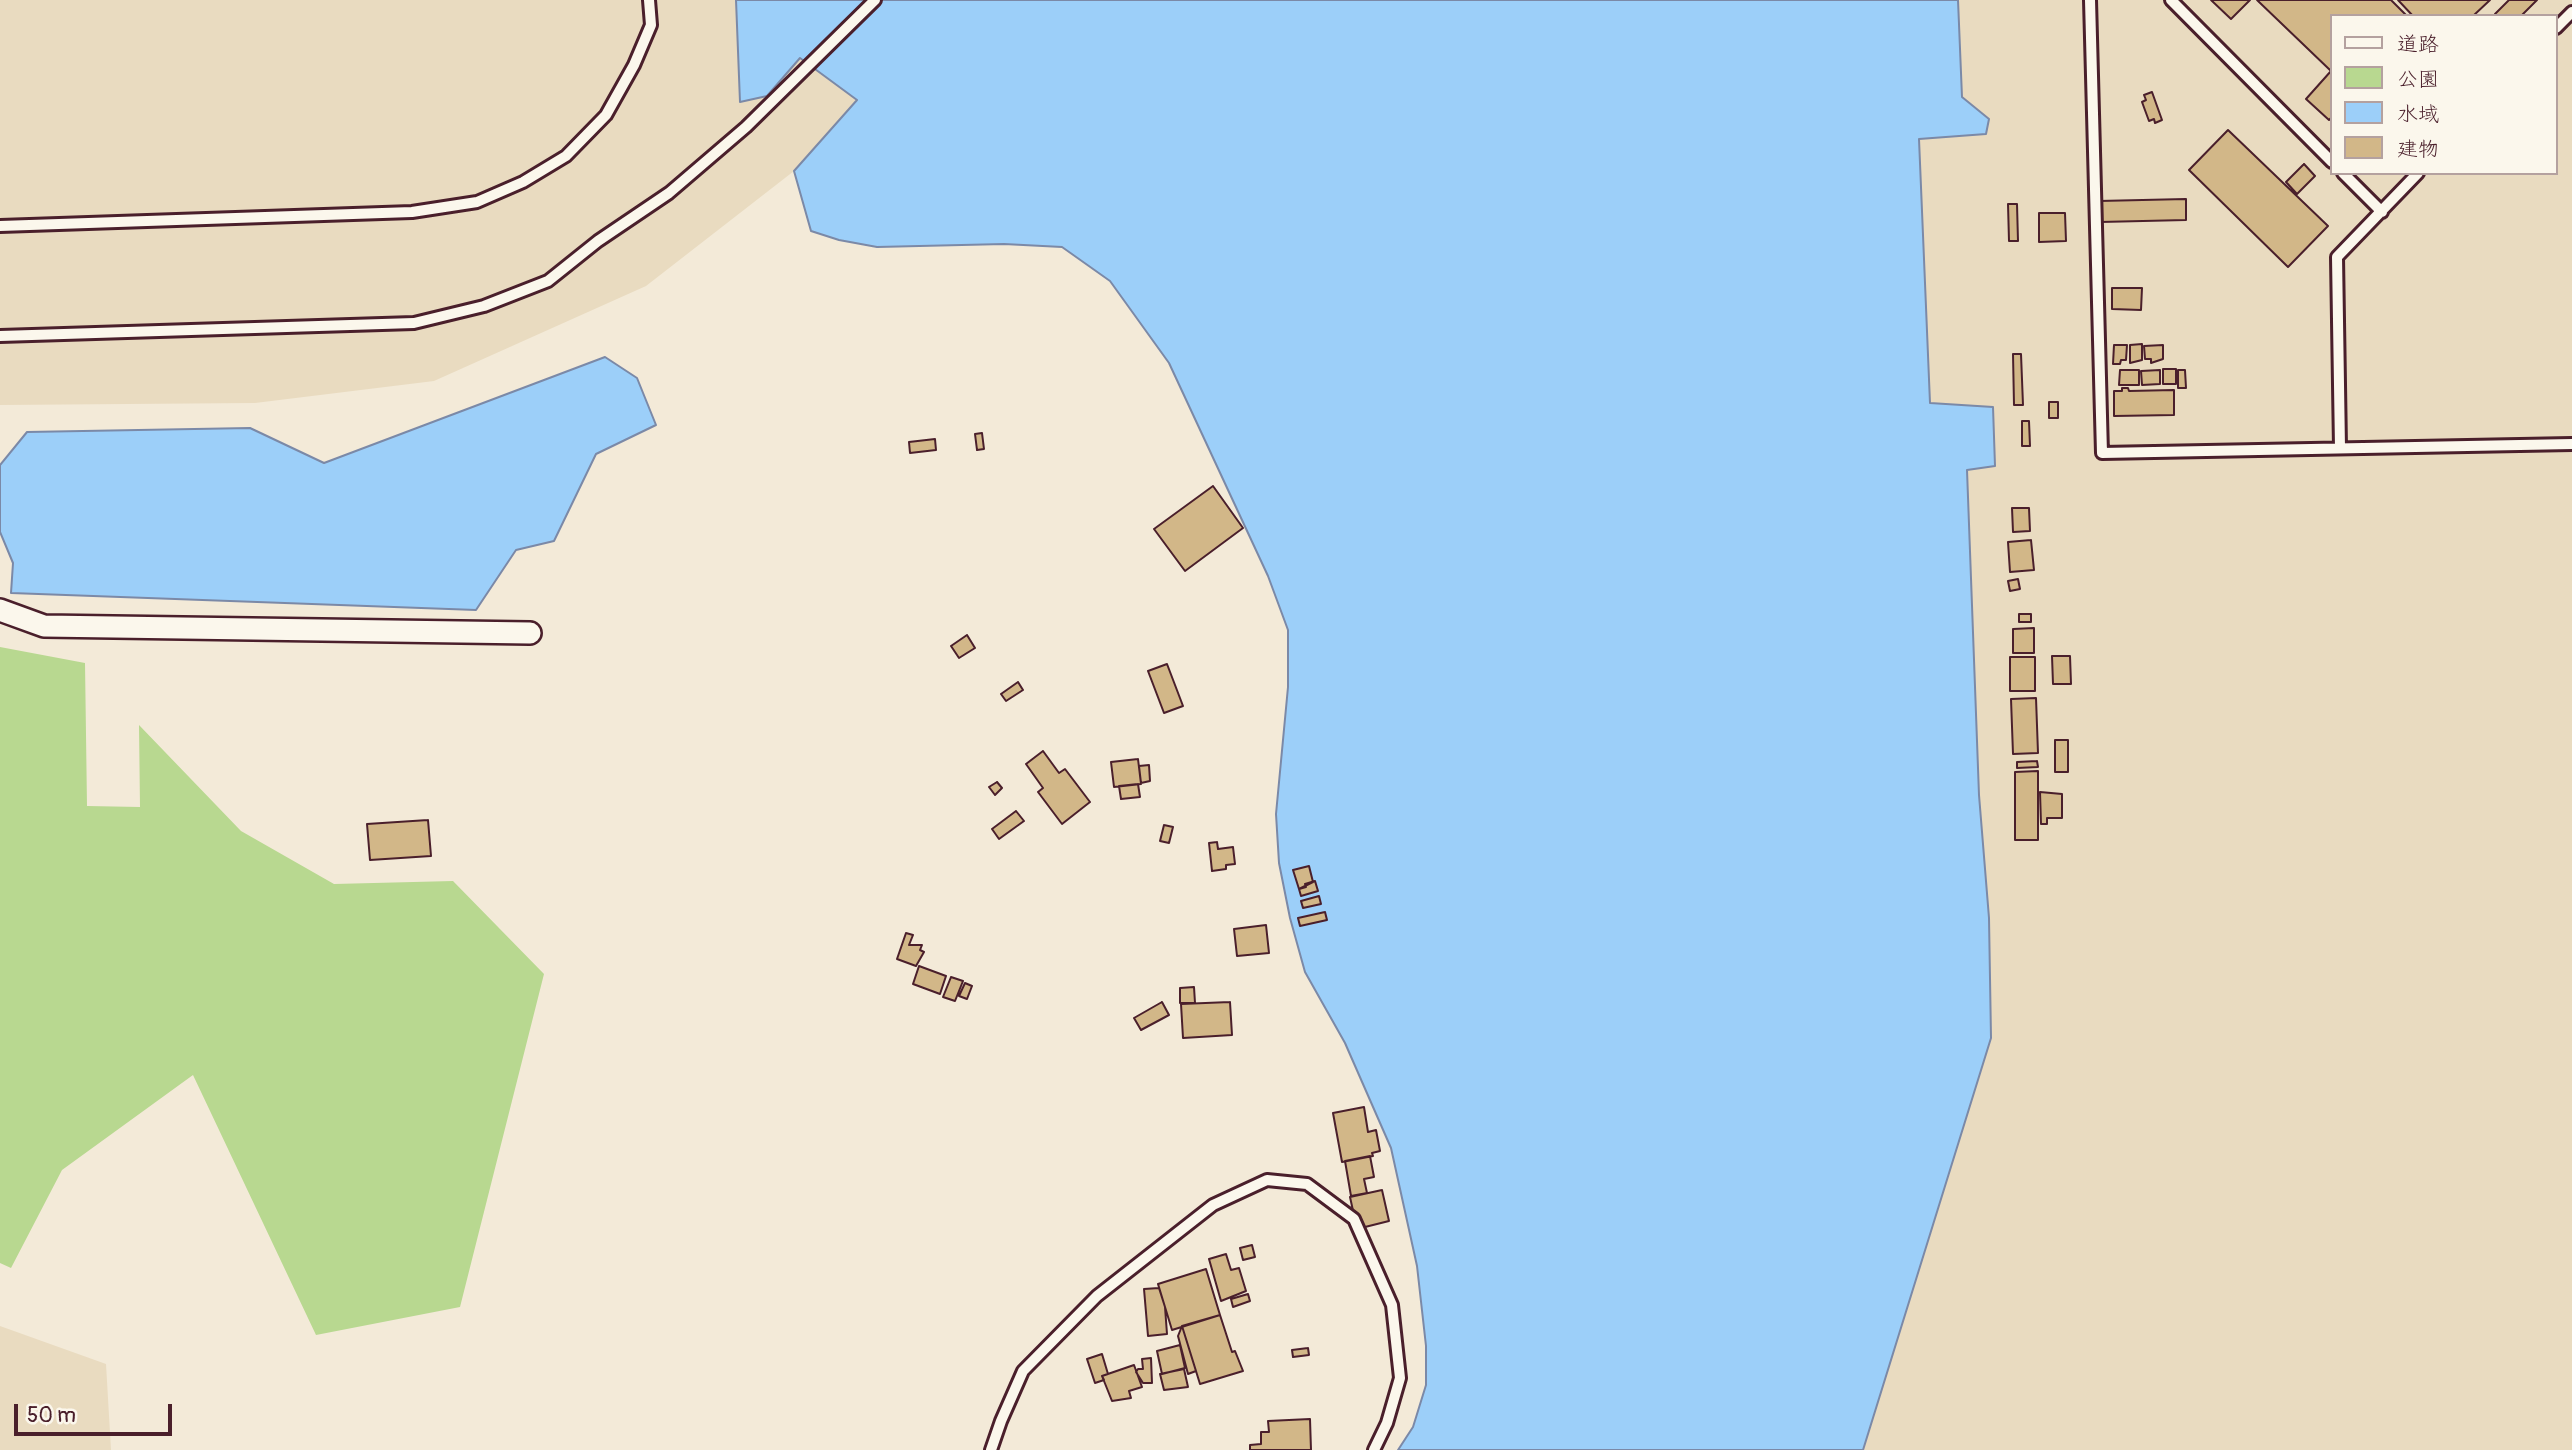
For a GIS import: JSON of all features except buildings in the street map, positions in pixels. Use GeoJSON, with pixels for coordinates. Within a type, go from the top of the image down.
{"type":"FeatureCollection","features":[{"type":"Feature","properties":{"kind":"street"},"geometry":{"type":"LineString","coordinates":[[0,610],[44,626],[530,633]]}},
{"type":"Feature","properties":{"kind":"lane"},"geometry":{"type":"LineString","coordinates":[[0,226],[412,212],[477,202],[523,181],[566,156],[606,115],[634,65],[651,25],[649,0]]}},
{"type":"Feature","properties":{"kind":"lane"},"geometry":{"type":"LineString","coordinates":[[0,336],[414,323],[484,306],[548,281],[598,241],[669,193],[746,127],[874,0]]}},
{"type":"Feature","properties":{"kind":"lane"},"geometry":{"type":"LineString","coordinates":[[2090,0],[2102,453],[2572,444]]}},
{"type":"Feature","properties":{"kind":"lane"},"geometry":{"type":"LineString","coordinates":[[2171,0],[2330,160]]}},
{"type":"Feature","properties":{"kind":"lane"},"geometry":{"type":"LineString","coordinates":[[2558,27],[2572,12]]}},
{"type":"Feature","properties":{"kind":"lane"},"geometry":{"type":"LineString","coordinates":[[2345,175],[2382,212]]}},
{"type":"Feature","properties":{"kind":"lane"},"geometry":{"type":"LineString","coordinates":[[2340,448],[2337,257],[2416,175]]}},
{"type":"Feature","properties":{"kind":"lane"},"geometry":{"type":"LineString","coordinates":[[991,1450],[1023,1371],[1097,1296],[1213,1205],[1267,1180],[1307,1184],[1354,1219],[1392,1305],[1400,1378],[1387,1423],[1374,1450]]}},
{"type":"Feature","properties":{"kind":"shaded area"},"geometry":{"type":"Polygon","coordinates":[[[0,0],[736,0],[741,102],[767,96],[800,58],[857,100],[794,171],[646,286],[434,381],[255,403],[0,405],[0,0]]]}},
{"type":"Feature","properties":{"kind":"shaded area"},"geometry":{"type":"Polygon","coordinates":[[[1958,0],[2572,0],[2572,1450],[1863,1450],[1991,1038],[1989,918],[1979,795],[1967,470],[1995,466],[1993,407],[1930,404],[1919,138],[1985,134],[1989,119],[1962,97],[1958,0]]]}},
{"type":"Feature","properties":{"kind":"shaded area"},"geometry":{"type":"Polygon","coordinates":[[[0,1326],[106,1364],[111,1450],[0,1450],[0,1326]]]}},
{"type":"Feature","properties":{"kind":"green space"},"geometry":{"type":"Polygon","coordinates":[[[0,647],[85,663],[87,806],[140,807],[139,725],[241,831],[334,884],[453,881],[544,974],[460,1307],[316,1335],[193,1075],[62,1170],[11,1268],[0,1263],[0,647]]]}},
{"type":"Feature","properties":{"kind":"water"},"geometry":{"type":"Polygon","coordinates":[[[736,0],[1958,0],[1962,97],[1989,119],[1986,134],[1919,139],[1930,403],[1993,407],[1995,466],[1967,470],[1979,795],[1989,918],[1991,1038],[1863,1450],[1398,1450],[1413,1427],[1426,1385],[1426,1346],[1417,1266],[1391,1148],[1345,1043],[1305,972],[1290,918],[1279,863],[1276,814],[1288,687],[1288,630],[1268,576],[1169,363],[1110,281],[1062,247],[1004,244],[877,247],[839,240],[811,231],[794,171],[857,100],[800,58],[767,96],[740,102],[736,0]]]}},
{"type":"Feature","properties":{"kind":"water"},"geometry":{"type":"Polygon","coordinates":[[[605,357],[637,378],[656,425],[596,454],[554,541],[516,550],[476,610],[11,593],[13,563],[0,532],[0,465],[27,432],[250,428],[324,463],[605,357]]]}}]}
